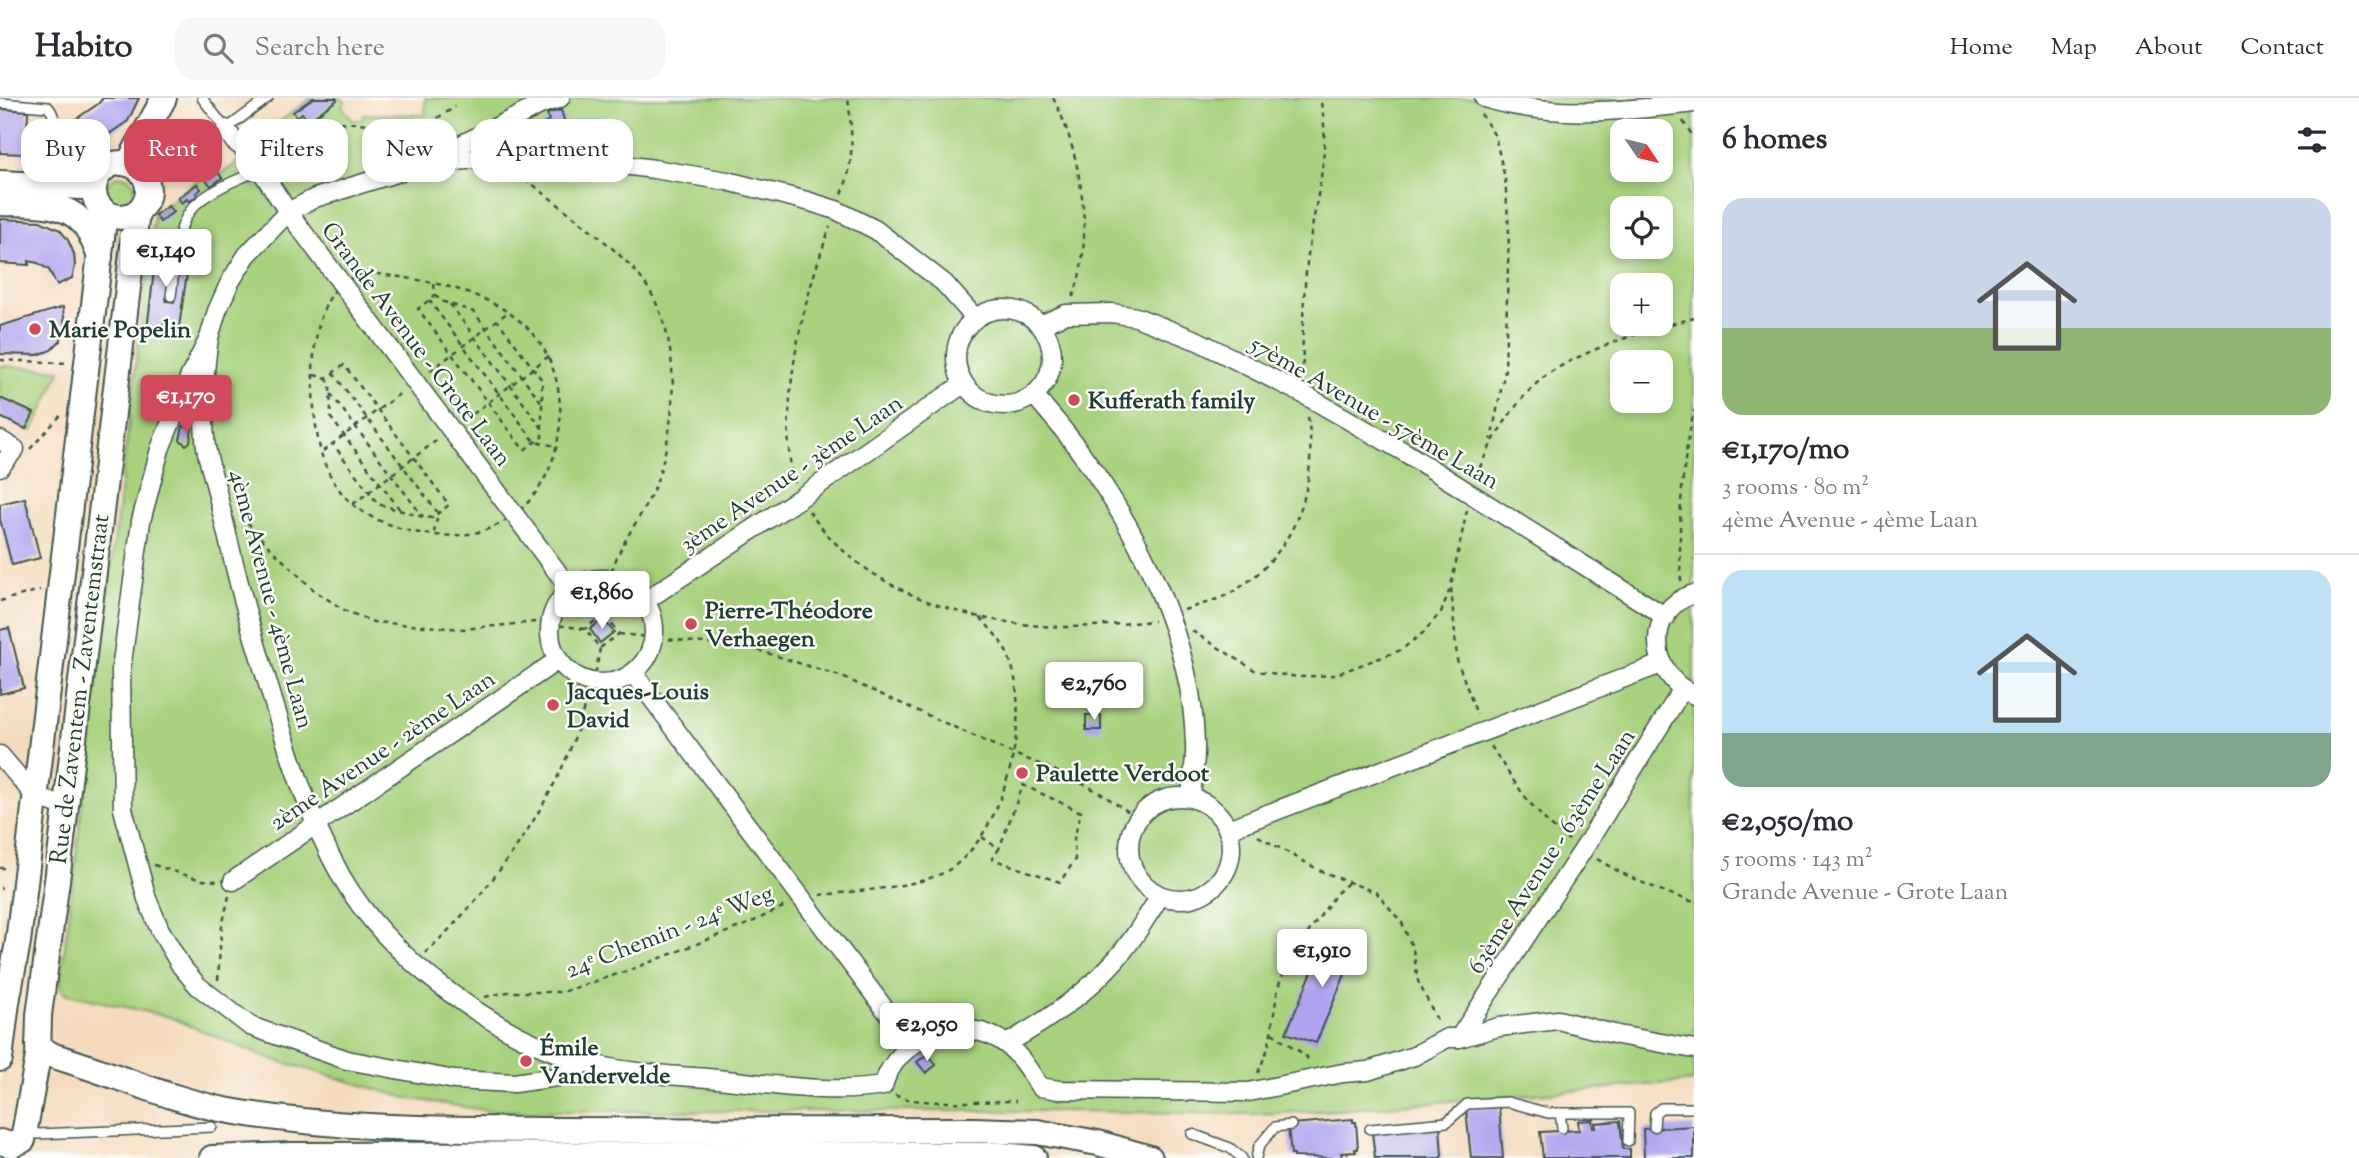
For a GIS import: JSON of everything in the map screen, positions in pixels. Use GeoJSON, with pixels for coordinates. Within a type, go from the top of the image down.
{"type":"FeatureCollection","features":[{"type":"Feature","properties":{"kind":"main road"},"geometry":{"type":"LineString","coordinates":[[153,119],[164,98]]}},
{"type":"Feature","properties":{"kind":"main road"},"geometry":{"type":"LineString","coordinates":[[98,200],[103,170],[124,164]]}},
{"type":"Feature","properties":{"kind":"main road"},"geometry":{"type":"LineString","coordinates":[[0,183],[47,185],[98,200],[121,218],[137,212],[145,203],[148,191],[146,182]]}},
{"type":"Feature","properties":{"kind":"main road"},"geometry":{"type":"LineString","coordinates":[[0,196],[98,200]]}},
{"type":"Feature","properties":{"kind":"main road","name":"Rue de Zaventem - Zaventemstraat"},"geometry":{"type":"LineString","coordinates":[[0,1057],[13,972],[101,257],[98,200]]}},
{"type":"Feature","properties":{"kind":"main road"},"geometry":{"type":"LineString","coordinates":[[0,203],[51,205],[70,212],[82,221],[90,232],[101,257]]}},
{"type":"Feature","properties":{"kind":"main road","name":"Rue de Zaventem - Zaventemstraat"},"geometry":{"type":"LineString","coordinates":[[26,1130],[137,212]]}},
{"type":"Feature","properties":{"kind":"main road"},"geometry":{"type":"LineString","coordinates":[[13,972],[43,975]]}},
{"type":"Feature","properties":{"kind":"main road"},"geometry":{"type":"LineString","coordinates":[[38,1044],[54,1056],[171,1094],[227,1110],[276,1118],[345,1125],[441,1129],[1037,1132],[1098,1143],[1150,1158]]}},
{"type":"Feature","properties":{"kind":"main road"},"geometry":{"type":"LineString","coordinates":[[0,1142],[12,1146],[18,1144],[23,1140],[26,1130]]}},
{"type":"Feature","properties":{"kind":"main road"},"geometry":{"type":"LineString","coordinates":[[212,1158],[277,1155],[1000,1155],[1034,1158]]}},
{"type":"Feature","properties":{"kind":"street"},"geometry":{"type":"LineString","coordinates":[[457,147],[542,104],[560,98]]}},
{"type":"Feature","properties":{"kind":"street"},"geometry":{"type":"LineString","coordinates":[[1481,104],[1586,111],[1694,103]]}},
{"type":"Feature","properties":{"kind":"street","name":"Grande Avenue - Grote Laan"},"geometry":{"type":"LineString","coordinates":[[226,129],[236,142]]}},
{"type":"Feature","properties":{"kind":"street"},"geometry":{"type":"LineString","coordinates":[[633,166],[727,181],[836,210],[876,230],[920,263],[944,283],[975,318]]}},
{"type":"Feature","properties":{"kind":"street","name":"Grande Avenue - Grote Laan"},"geometry":{"type":"LineString","coordinates":[[269,182],[288,212],[570,589]]}},
{"type":"Feature","properties":{"kind":"street"},"geometry":{"type":"LineString","coordinates":[[367,182],[315,198],[288,212],[247,254],[217,311],[209,338],[189,378],[160,449],[141,521],[121,670],[123,809],[147,899],[160,930],[181,966],[217,1003],[250,1026],[347,1060],[455,1080],[514,1083],[539,1080],[564,1076],[585,1062]]}},
{"type":"Feature","properties":{"kind":"street"},"geometry":{"type":"LineString","coordinates":[[1004,309],[1032,317],[1040,325],[1050,341],[1051,370],[1034,395],[1020,403],[1004,406],[981,400],[963,384],[955,356],[961,335],[975,318],[989,311],[1004,309]]}},
{"type":"Feature","properties":{"kind":"street","name":"57ème Avenue - 57ème Laan"},"geometry":{"type":"LineString","coordinates":[[1040,325],[1066,314],[1112,313],[1136,317],[1198,341],[1303,394],[1406,453],[1666,617]]}},
{"type":"Feature","properties":{"kind":"street","name":"4ème Avenue - 4ème Laan"},"geometry":{"type":"LineString","coordinates":[[209,338],[203,378],[205,441],[234,570],[293,766],[342,877],[368,914],[397,948],[465,1002],[505,1027],[536,1043],[585,1062],[631,1072],[813,1087],[883,1086]]}},
{"type":"Feature","properties":{"kind":"street","name":"3ème Avenue - 3ème Laan"},"geometry":{"type":"LineString","coordinates":[[645,601],[800,498],[963,384]]}},
{"type":"Feature","properties":{"kind":"street"},"geometry":{"type":"LineString","coordinates":[[1034,395],[1082,454],[1121,516],[1166,604],[1190,688],[1195,745],[1191,797]]}},
{"type":"Feature","properties":{"kind":"street"},"geometry":{"type":"LineString","coordinates":[[0,440],[15,449],[0,467]]}},
{"type":"Feature","properties":{"kind":"street"},"geometry":{"type":"LineString","coordinates":[[596,578],[610,579],[635,590],[645,601],[654,624],[653,638],[648,657],[633,673],[608,683],[592,682],[572,674],[558,660],[550,642],[550,624],[554,610],[570,589],[596,578]]}},
{"type":"Feature","properties":{"kind":"street"},"geometry":{"type":"LineString","coordinates":[[1688,597],[1666,617],[1658,636],[1658,650],[1666,674],[1688,692]]}},
{"type":"Feature","properties":{"kind":"street","name":"2ème Avenue - 2ème Laan"},"geometry":{"type":"LineString","coordinates":[[233,881],[558,660]]}},
{"type":"Feature","properties":{"kind":"street"},"geometry":{"type":"LineString","coordinates":[[1234,827],[1661,664]]}},
{"type":"Feature","properties":{"kind":"street"},"geometry":{"type":"LineString","coordinates":[[633,673],[911,1044]]}},
{"type":"Feature","properties":{"kind":"street","name":"63ème Avenue - 63ème Laan"},"geometry":{"type":"LineString","coordinates":[[1453,1038],[1688,692]]}},
{"type":"Feature","properties":{"kind":"street"},"geometry":{"type":"LineString","coordinates":[[0,755],[35,796],[66,807]]}},
{"type":"Feature","properties":{"kind":"street"},"geometry":{"type":"LineString","coordinates":[[1176,796],[1191,797],[1207,804],[1234,827],[1230,863],[1222,878],[1210,890],[1194,898],[1177,900],[1160,896],[1147,888],[1136,876],[1130,862],[1128,846],[1131,831],[1149,806],[1162,800],[1176,796]]}},
{"type":"Feature","properties":{"kind":"street"},"geometry":{"type":"LineString","coordinates":[[1006,1044],[1038,1026],[1109,968],[1136,934],[1160,896]]}},
{"type":"Feature","properties":{"kind":"street"},"geometry":{"type":"LineString","coordinates":[[883,1086],[885,1076],[900,1054],[911,1044],[936,1034],[963,1030],[983,1034],[1006,1044],[1040,1087],[1059,1090],[1248,1092],[1368,1071],[1391,1065],[1453,1038],[1499,1027],[1558,1020],[1618,1035],[1694,1049]]}},
{"type":"Feature","properties":{"kind":"lane"},"geometry":{"type":"LineString","coordinates":[[202,98],[226,129],[268,98]]}},
{"type":"Feature","properties":{"kind":"lane"},"geometry":{"type":"LineString","coordinates":[[0,103],[48,107],[53,112],[56,125],[47,185]]}},
{"type":"Feature","properties":{"kind":"lane"},"geometry":{"type":"LineString","coordinates":[[171,296],[180,235],[189,212],[197,204],[236,180]]}},
{"type":"Feature","properties":{"kind":"lane"},"geometry":{"type":"LineString","coordinates":[[1370,1129],[1447,1122],[1467,1104],[1508,1101],[1548,1113],[1629,1112],[1628,1141]]}},
{"type":"Feature","properties":{"kind":"lane"},"geometry":{"type":"LineString","coordinates":[[1654,1127],[1655,1113],[1661,1108],[1694,1108]]}},
{"type":"Feature","properties":{"kind":"lane"},"geometry":{"type":"LineString","coordinates":[[1560,1113],[1562,1128]]}},
{"type":"Feature","properties":{"kind":"lane"},"geometry":{"type":"LineString","coordinates":[[1256,1158],[1259,1146],[1275,1127],[1291,1125]]}},
{"type":"Feature","properties":{"kind":"lane"},"geometry":{"type":"LineString","coordinates":[[26,1130],[38,1134],[212,1127]]}},
{"type":"Feature","properties":{"kind":"lane"},"geometry":{"type":"LineString","coordinates":[[1192,1133],[1230,1148],[1242,1158]]}},
{"type":"Feature","properties":{"kind":"path"},"geometry":{"type":"LineString","coordinates":[[848,98],[852,160],[808,291],[798,331],[790,391],[788,441],[792,473],[800,498],[822,531],[840,549],[878,578],[905,592],[980,617],[1042,626],[1072,627],[1154,621],[1237,590],[1277,556],[1297,522],[1310,473],[1308,421],[1303,394],[1303,290],[1325,153],[1324,116],[1320,98]]}},
{"type":"Feature","properties":{"kind":"path"},"geometry":{"type":"LineString","coordinates":[[1053,98],[1076,160],[1084,212],[1080,271],[1066,314]]}},
{"type":"Feature","properties":{"kind":"path"},"geometry":{"type":"LineString","coordinates":[[1170,615],[1256,671],[1299,677],[1334,675],[1401,650],[1424,632],[1441,612],[1451,586],[1470,494],[1490,444],[1505,370],[1509,232],[1505,178],[1496,135],[1481,104]]}},
{"type":"Feature","properties":{"kind":"path"},"geometry":{"type":"LineString","coordinates":[[348,123],[423,127],[455,107]]}},
{"type":"Feature","properties":{"kind":"path"},"geometry":{"type":"LineString","coordinates":[[531,182],[605,242],[637,272],[652,294],[663,321],[669,348],[671,414],[666,447],[656,482],[642,517],[615,562],[604,614],[585,629]]}},
{"type":"Feature","properties":{"kind":"path"},"geometry":{"type":"LineString","coordinates":[[377,274],[434,284],[470,294],[521,321],[541,344],[554,369],[559,387],[556,446],[540,487],[515,515],[493,527],[471,534],[420,533],[382,522],[353,504],[338,487],[323,458],[318,440],[314,414],[314,375],[320,321],[326,304],[342,284],[357,276],[377,274]]}},
{"type":"Feature","properties":{"kind":"path"},"geometry":{"type":"LineString","coordinates":[[434,284],[435,295],[441,301],[474,312],[542,403]]}},
{"type":"Feature","properties":{"kind":"path"},"geometry":{"type":"LineString","coordinates":[[435,295],[418,309],[524,450],[542,437],[542,380],[498,321]]}},
{"type":"Feature","properties":{"kind":"path"},"geometry":{"type":"LineString","coordinates":[[429,300],[535,442],[556,446]]}},
{"type":"Feature","properties":{"kind":"path"},"geometry":{"type":"LineString","coordinates":[[450,304],[542,428]]}},
{"type":"Feature","properties":{"kind":"path"},"geometry":{"type":"LineString","coordinates":[[1490,444],[1523,398],[1552,372],[1597,349],[1694,318]]}},
{"type":"Feature","properties":{"kind":"path"},"geometry":{"type":"LineString","coordinates":[[0,360],[68,363]]}},
{"type":"Feature","properties":{"kind":"path"},"geometry":{"type":"LineString","coordinates":[[326,378],[344,365],[449,505],[432,518],[378,504],[333,444]]}},
{"type":"Feature","properties":{"kind":"path"},"geometry":{"type":"LineString","coordinates":[[333,373],[438,513],[434,534]]}},
{"type":"Feature","properties":{"kind":"path"},"geometry":{"type":"LineString","coordinates":[[314,375],[326,378],[330,384],[331,418],[401,511]]}},
{"type":"Feature","properties":{"kind":"path"},"geometry":{"type":"LineString","coordinates":[[330,393],[424,517]]}},
{"type":"Feature","properties":{"kind":"path"},"geometry":{"type":"LineString","coordinates":[[32,449],[65,410]]}},
{"type":"Feature","properties":{"kind":"path"},"geometry":{"type":"LineString","coordinates":[[1688,597],[1679,505],[1684,453],[1694,410]]}},
{"type":"Feature","properties":{"kind":"path"},"geometry":{"type":"LineString","coordinates":[[217,494],[315,591],[344,610],[373,622],[463,629],[536,622],[585,629],[600,648]]}},
{"type":"Feature","properties":{"kind":"path"},"geometry":{"type":"LineString","coordinates":[[1451,586],[1457,660],[1482,732],[1524,799],[1551,827],[1618,872],[1657,890],[1694,902]]}},
{"type":"Feature","properties":{"kind":"path"},"geometry":{"type":"LineString","coordinates":[[0,601],[47,588]]}},
{"type":"Feature","properties":{"kind":"path"},"geometry":{"type":"LineString","coordinates":[[604,614],[619,634]]}},
{"type":"Feature","properties":{"kind":"path","name":"24ᵉ Chemin - 24ᵉ Weg"},"geometry":{"type":"LineString","coordinates":[[465,1002],[508,992],[562,992],[630,970],[750,923],[801,898],[884,887],[922,880],[944,872],[973,850],[982,837],[998,806],[1014,754],[1019,711],[1017,686],[1006,651],[980,617]]}},
{"type":"Feature","properties":{"kind":"path"},"geometry":{"type":"LineString","coordinates":[[414,962],[447,932],[477,898],[528,826],[582,720],[600,648],[619,634],[751,648],[840,676],[1052,769],[1097,791],[1138,818]]}},
{"type":"Feature","properties":{"kind":"path"},"geometry":{"type":"LineString","coordinates":[[1023,785],[1081,812],[1074,839],[1075,860],[1060,882],[992,859],[999,849],[1023,785]]}},
{"type":"Feature","properties":{"kind":"path"},"geometry":{"type":"LineString","coordinates":[[1234,827],[1321,872],[1377,893],[1402,923],[1413,949],[1418,981],[1453,1038]]}},
{"type":"Feature","properties":{"kind":"path"},"geometry":{"type":"LineString","coordinates":[[982,837],[999,849]]}},
{"type":"Feature","properties":{"kind":"path"},"geometry":{"type":"LineString","coordinates":[[135,856],[192,878],[233,881],[221,931],[217,1003]]}},
{"type":"Feature","properties":{"kind":"path"},"geometry":{"type":"LineString","coordinates":[[1248,1092],[1269,1046],[1278,987],[1286,968],[1337,893],[1349,882]]}},
{"type":"Feature","properties":{"kind":"path"},"geometry":{"type":"LineString","coordinates":[[1272,1033],[1305,1055],[1325,1077]]}},
{"type":"Feature","properties":{"kind":"path"},"geometry":{"type":"LineString","coordinates":[[883,1086],[902,1099],[1016,1101]]}},
{"type":"Feature","properties":{"kind":"green space"},"geometry":{"type":"Polygon","coordinates":[[[311,98],[342,98],[345,102],[342,106],[352,120],[362,120],[362,182],[457,182],[457,119],[362,119],[364,114],[425,115],[425,98],[1694,98],[1694,1081],[1339,1110],[1252,1114],[1067,1111],[490,1111],[407,1098],[265,1057],[169,1017],[64,993],[60,987],[154,215],[195,182],[222,182],[222,174],[236,163],[236,182],[348,182],[348,119],[283,119],[311,98]]]}},
{"type":"Feature","properties":{"kind":"green space"},"geometry":{"type":"Polygon","coordinates":[[[116,177],[124,177],[124,182],[132,182],[134,195],[126,203],[116,203],[108,195],[108,185],[116,177]]]}},
{"type":"Feature","properties":{"kind":"green space"},"geometry":{"type":"Polygon","coordinates":[[[0,366],[61,370],[33,431],[26,429],[33,413],[0,398],[0,366]]]}},
{"type":"Feature","properties":{"kind":"building"},"geometry":{"type":"Polygon","coordinates":[[[103,98],[139,98],[129,119],[124,119],[124,124],[110,133],[110,119],[76,119],[103,98]]]}},
{"type":"Feature","properties":{"kind":"building"},"geometry":{"type":"Polygon","coordinates":[[[313,98],[337,100],[311,119],[306,119],[302,113],[297,117],[293,112],[313,98]]]}},
{"type":"Feature","properties":{"kind":"building"},"geometry":{"type":"Polygon","coordinates":[[[0,109],[28,111],[28,119],[21,119],[21,154],[0,153],[0,109]]]}},
{"type":"Feature","properties":{"kind":"building"},"geometry":{"type":"Polygon","coordinates":[[[561,110],[564,119],[549,119],[547,114],[561,110]]]}},
{"type":"Feature","properties":{"kind":"building"},"geometry":{"type":"Polygon","coordinates":[[[197,184],[201,189],[196,193],[198,195],[189,202],[187,199],[182,203],[178,198],[197,184]]]}},
{"type":"Feature","properties":{"kind":"building"},"geometry":{"type":"Polygon","coordinates":[[[168,206],[173,212],[160,222],[155,215],[168,206]]]}},
{"type":"Feature","properties":{"kind":"building"},"geometry":{"type":"Polygon","coordinates":[[[0,219],[40,221],[60,230],[74,254],[72,278],[57,285],[49,270],[38,263],[0,263],[0,219]]]}},
{"type":"Feature","properties":{"kind":"building"},"geometry":{"type":"Polygon","coordinates":[[[158,236],[174,238],[166,301],[174,302],[179,265],[188,267],[179,327],[163,325],[162,332],[147,330],[158,236]]]}},
{"type":"Feature","properties":{"kind":"building"},"geometry":{"type":"Polygon","coordinates":[[[63,307],[65,329],[60,341],[51,350],[38,355],[0,354],[0,326],[63,307]]]}},
{"type":"Feature","properties":{"kind":"building"},"geometry":{"type":"Polygon","coordinates":[[[0,398],[34,413],[26,429],[0,417],[0,398]]]}},
{"type":"Feature","properties":{"kind":"building"},"geometry":{"type":"Polygon","coordinates":[[[183,426],[192,428],[190,442],[186,445],[180,440],[183,426]]]}},
{"type":"Feature","properties":{"kind":"building"},"geometry":{"type":"Polygon","coordinates":[[[25,498],[40,558],[12,565],[0,519],[0,504],[25,498]]]}},
{"type":"Feature","properties":{"kind":"building"},"geometry":{"type":"Polygon","coordinates":[[[603,619],[614,632],[600,643],[590,629],[603,619]]]}},
{"type":"Feature","properties":{"kind":"building"},"geometry":{"type":"Polygon","coordinates":[[[9,628],[24,688],[0,694],[0,630],[9,628]]]}},
{"type":"Feature","properties":{"kind":"building"},"geometry":{"type":"Polygon","coordinates":[[[1086,715],[1101,715],[1101,730],[1086,730],[1086,715]]]}},
{"type":"Feature","properties":{"kind":"building"},"geometry":{"type":"Polygon","coordinates":[[[1328,934],[1357,946],[1316,1043],[1286,1033],[1328,934]]]}},
{"type":"Feature","properties":{"kind":"building"},"geometry":{"type":"Polygon","coordinates":[[[928,1054],[936,1065],[926,1073],[917,1062],[928,1054]]]}},
{"type":"Feature","properties":{"kind":"building"},"geometry":{"type":"Polygon","coordinates":[[[1499,1107],[1503,1158],[1471,1158],[1466,1110],[1499,1107]]]}},
{"type":"Feature","properties":{"kind":"building"},"geometry":{"type":"Polygon","coordinates":[[[1353,1119],[1353,1122],[1356,1122],[1356,1152],[1341,1153],[1342,1158],[1294,1157],[1294,1154],[1291,1154],[1288,1127],[1291,1124],[1353,1119]]]}},
{"type":"Feature","properties":{"kind":"building"},"geometry":{"type":"Polygon","coordinates":[[[1592,1120],[1593,1128],[1596,1128],[1595,1123],[1620,1121],[1623,1149],[1630,1149],[1630,1158],[1543,1158],[1540,1132],[1579,1130],[1578,1121],[1592,1120]]]}},
{"type":"Feature","properties":{"kind":"building"},"geometry":{"type":"Polygon","coordinates":[[[1440,1126],[1440,1158],[1375,1158],[1372,1132],[1440,1126]]]}},
{"type":"Feature","properties":{"kind":"building"},"geometry":{"type":"Polygon","coordinates":[[[1694,1126],[1694,1158],[1644,1158],[1643,1129],[1694,1126]]]}},
{"type":"Feature","properties":{"kind":"place","name":"Marie Popelin"},"geometry":{"type":"Point","coordinates":[35,329]}},
{"type":"Feature","properties":{"kind":"place","name":"Kufferath family"},"geometry":{"type":"Point","coordinates":[1074,400]}},
{"type":"Feature","properties":{"kind":"place","name":"Pierre-Théodore Verhaegen"},"geometry":{"type":"Point","coordinates":[691,624]}},
{"type":"Feature","properties":{"kind":"place","name":"Jacques-Louis David"},"geometry":{"type":"Point","coordinates":[553,705]}},
{"type":"Feature","properties":{"kind":"place","name":"Paulette Verdoot"},"geometry":{"type":"Point","coordinates":[1022,773]}},
{"type":"Feature","properties":{"kind":"place","name":"Émile Vandervelde"},"geometry":{"type":"Point","coordinates":[526,1061]}}]}
